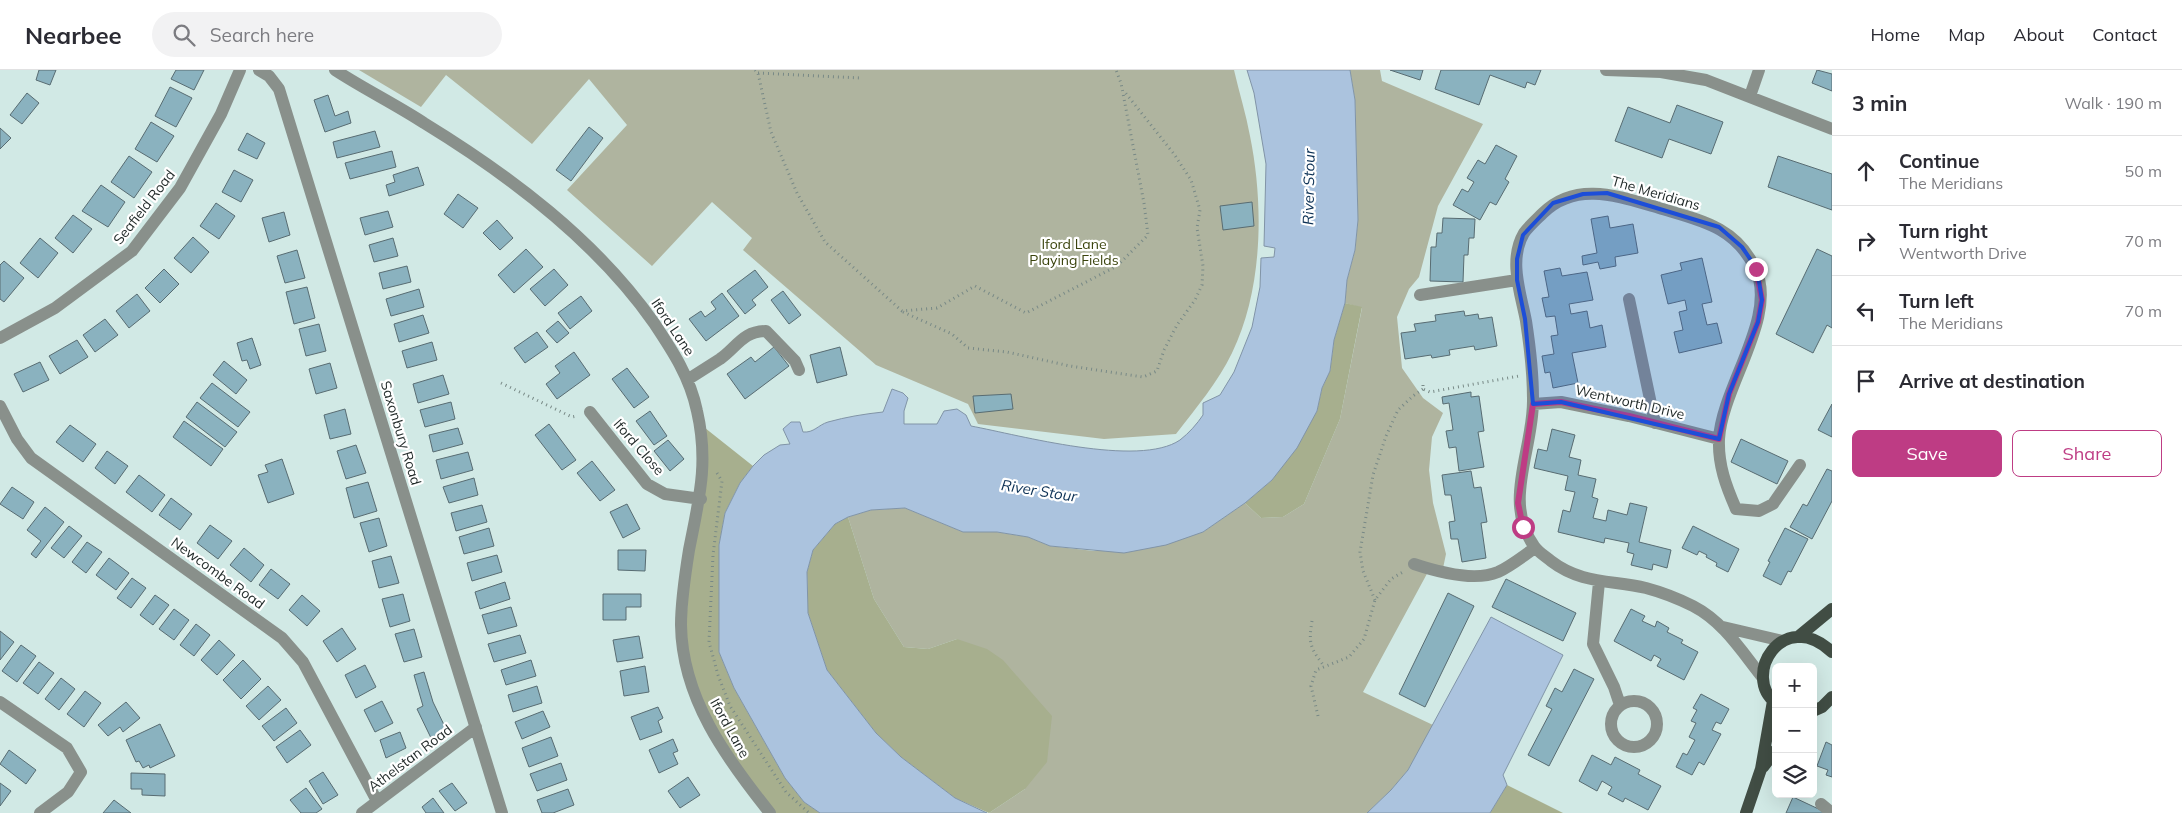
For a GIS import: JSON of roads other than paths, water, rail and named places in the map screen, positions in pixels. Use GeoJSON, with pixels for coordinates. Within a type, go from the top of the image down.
{"type":"FeatureCollection","features":[{"type":"Feature","properties":{"kind":"main road"},"geometry":{"type":"LineString","coordinates":[[1772,699],[1767,692],[1763,678],[1764,663],[1770,653],[1783,641],[1798,636],[1832,609]]}},
{"type":"Feature","properties":{"kind":"main road"},"geometry":{"type":"LineString","coordinates":[[1798,636],[1820,642],[1832,652]]}},
{"type":"Feature","properties":{"kind":"main road"},"geometry":{"type":"LineString","coordinates":[[1822,709],[1832,697]]}},
{"type":"Feature","properties":{"kind":"main road"},"geometry":{"type":"LineString","coordinates":[[1746,813],[1761,769],[1773,708]]}},
{"type":"Feature","properties":{"kind":"main road"},"geometry":{"type":"LineString","coordinates":[[1761,769],[1774,753]]}},
{"type":"Feature","properties":{"kind":"street","name":"Seafield Road"},"geometry":{"type":"LineString","coordinates":[[0,338],[55,308],[132,251],[180,188],[221,114],[240,70]]}},
{"type":"Feature","properties":{"kind":"street","name":"Saxonbury Road"},"geometry":{"type":"LineString","coordinates":[[259,70],[269,76],[279,89],[502,813]]}},
{"type":"Feature","properties":{"kind":"street","name":"Iford Lane"},"geometry":{"type":"LineString","coordinates":[[335,70],[441,134],[504,178],[569,229],[607,264],[644,309],[679,359],[697,408],[704,451],[701,499],[683,589],[681,626],[684,654],[692,688],[708,726],[737,771],[770,813]]}},
{"type":"Feature","properties":{"kind":"street"},"geometry":{"type":"LineString","coordinates":[[1606,70],[1660,72],[1706,80],[1832,129]]}},
{"type":"Feature","properties":{"kind":"street"},"geometry":{"type":"LineString","coordinates":[[1750,96],[1759,70]]}},
{"type":"Feature","properties":{"kind":"street","name":"The Meridians"},"geometry":{"type":"LineString","coordinates":[[1763,678],[1723,627],[1694,607],[1649,589],[1599,582],[1566,572],[1535,548],[1523,527],[1518,503],[1533,404],[1532,374],[1525,319],[1517,280],[1517,259],[1523,235],[1554,203],[1582,194],[1607,193],[1719,227],[1742,247],[1756,269],[1762,300],[1758,322],[1729,394],[1719,439],[1723,480],[1736,509],[1759,511],[1773,504],[1800,465]]}},
{"type":"Feature","properties":{"kind":"street"},"geometry":{"type":"LineString","coordinates":[[1420,296],[1517,280]]}},
{"type":"Feature","properties":{"kind":"street"},"geometry":{"type":"LineString","coordinates":[[1628,299],[1655,423]]}},
{"type":"Feature","properties":{"kind":"street"},"geometry":{"type":"LineString","coordinates":[[687,380],[722,358],[738,342],[754,331],[766,331],[795,361],[799,370]]}},
{"type":"Feature","properties":{"kind":"street","name":"Wentworth Drive"},"geometry":{"type":"LineString","coordinates":[[1533,404],[1561,402],[1719,439]]}},
{"type":"Feature","properties":{"kind":"street","name":"Newcombe Road"},"geometry":{"type":"LineString","coordinates":[[0,406],[17,440],[31,458],[282,638],[303,662],[377,801]]}},
{"type":"Feature","properties":{"kind":"street","name":"Iford Close"},"geometry":{"type":"LineString","coordinates":[[590,412],[647,484],[665,494],[701,499]]}},
{"type":"Feature","properties":{"kind":"street"},"geometry":{"type":"LineString","coordinates":[[1414,564],[1442,573],[1470,576],[1498,572],[1535,548]]}},
{"type":"Feature","properties":{"kind":"street"},"geometry":{"type":"LineString","coordinates":[[1599,582],[1593,644],[1614,687],[1620,706]]}},
{"type":"Feature","properties":{"kind":"street","name":"The Meridians"},"geometry":{"type":"LineString","coordinates":[[1723,627],[1783,641]]}},
{"type":"Feature","properties":{"kind":"street"},"geometry":{"type":"LineString","coordinates":[[0,702],[67,748],[80,772],[68,792],[40,813]]}},
{"type":"Feature","properties":{"kind":"street","name":"Athelstan Road"},"geometry":{"type":"LineString","coordinates":[[362,813],[476,727]]}},
{"type":"Feature","properties":{"kind":"street"},"geometry":{"type":"LineString","coordinates":[[1821,804],[1832,813]]}},
{"type":"Feature","properties":{"kind":"water","name":"River Stour"},"geometry":{"type":"Polygon","coordinates":[[[1247,70],[1350,70],[1355,100],[1358,220],[1355,250],[1347,280],[1345,303],[1334,340],[1330,371],[1322,388],[1317,411],[1297,448],[1272,480],[1245,503],[1203,532],[1166,545],[1124,553],[1050,546],[1028,537],[997,532],[963,532],[905,508],[871,510],[848,517],[835,524],[813,550],[807,572],[808,613],[827,670],[876,733],[901,757],[955,798],[987,813],[820,813],[804,802],[785,778],[734,688],[719,652],[719,545],[725,513],[740,483],[764,455],[780,445],[790,444],[783,429],[791,422],[800,422],[803,432],[807,432],[835,420],[883,412],[892,389],[903,393],[908,398],[904,411],[904,424],[937,424],[944,411],[957,409],[966,415],[971,426],[1078,447],[1137,451],[1161,448],[1180,440],[1203,415],[1203,403],[1220,395],[1234,372],[1252,327],[1260,287],[1261,258],[1274,257],[1275,248],[1264,246],[1266,164],[1254,93],[1247,70]]]}},
{"type":"Feature","properties":{"kind":"water"},"geometry":{"type":"Polygon","coordinates":[[[1491,617],[1563,655],[1503,775],[1507,785],[1490,813],[1367,813],[1408,770],[1491,617]]]}},
{"type":"Feature","properties":{"kind":"park label","name":"Iford Lane Playing Fields"},"geometry":{"type":"Point","coordinates":[1074,252]}}]}
